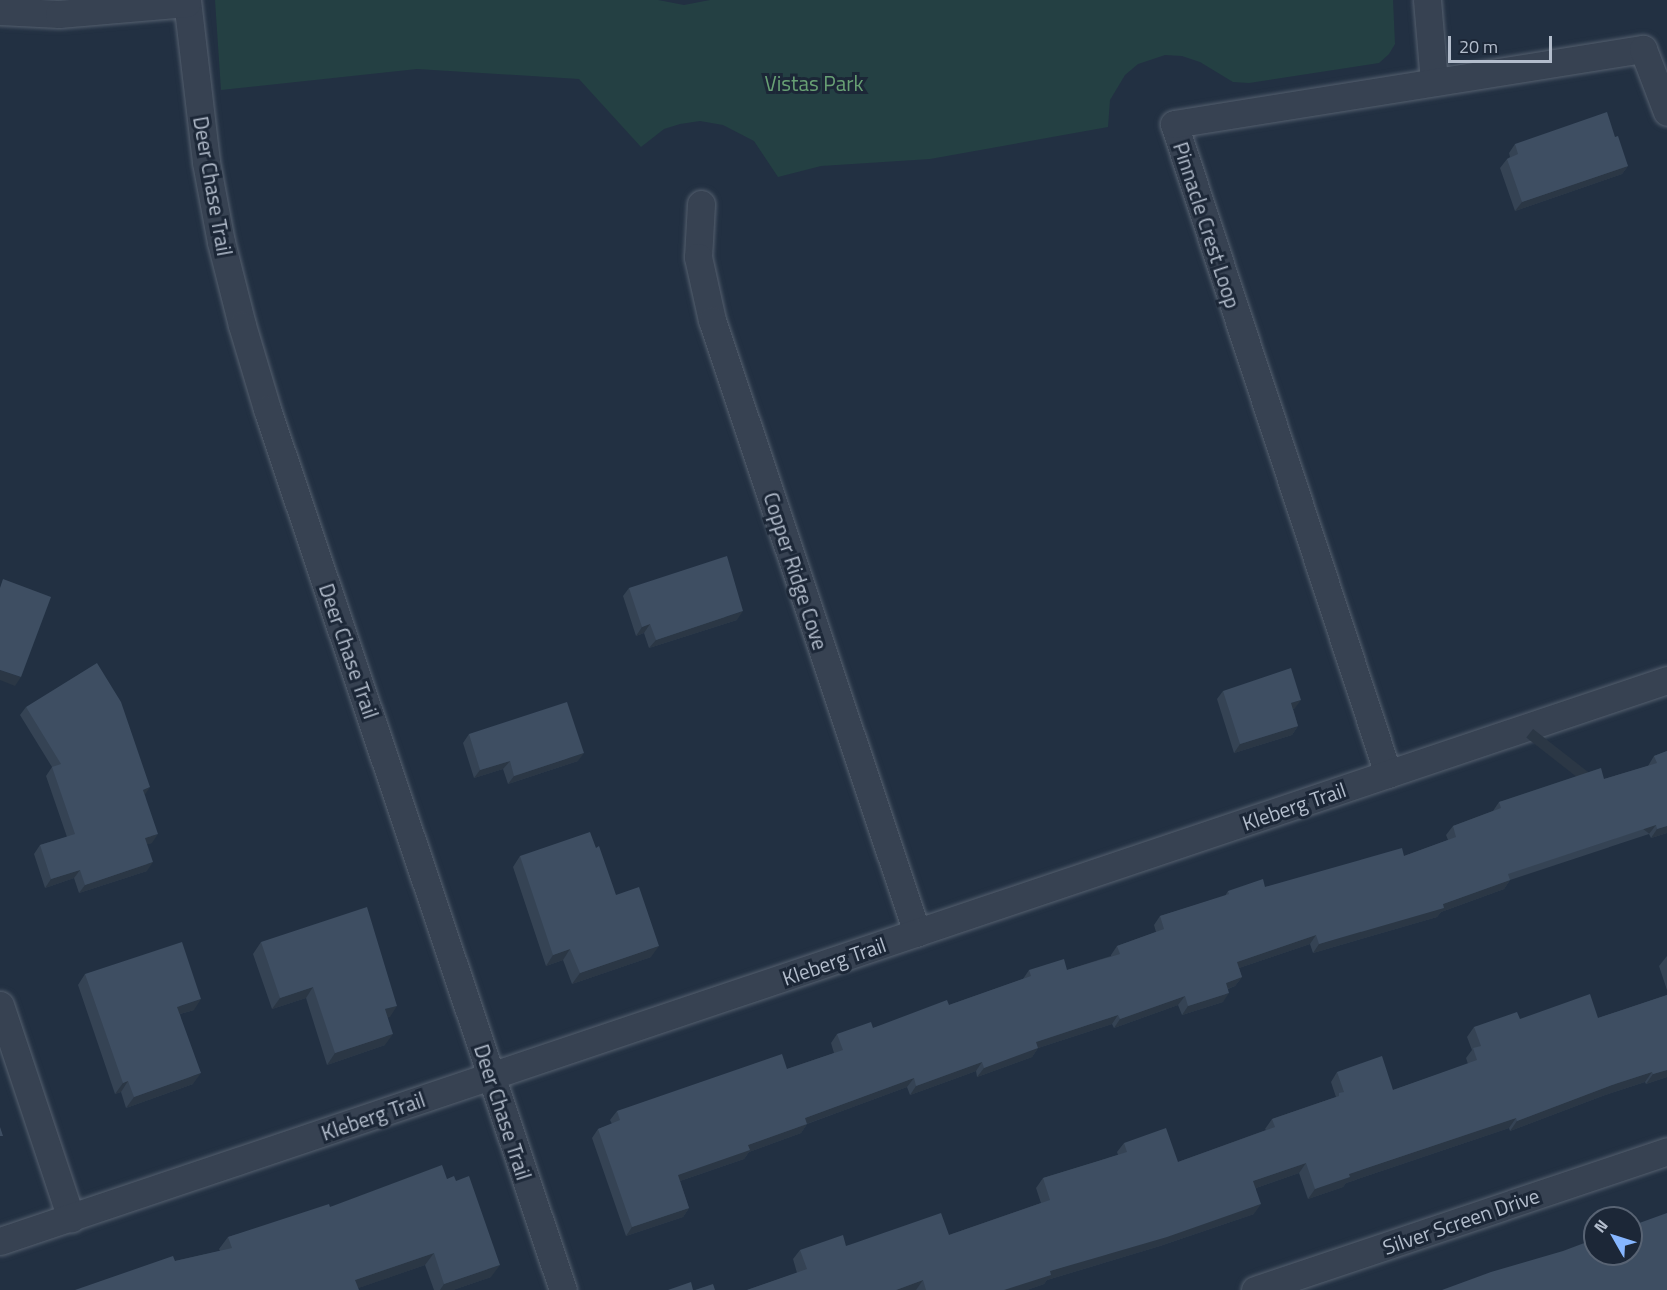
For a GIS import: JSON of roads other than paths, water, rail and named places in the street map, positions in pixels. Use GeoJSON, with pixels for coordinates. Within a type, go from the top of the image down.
{"type":"FeatureCollection","features":[{"type":"Feature","properties":{"kind":"street"},"geometry":{"type":"LineString","coordinates":[[1427,0],[1434,82]]}},
{"type":"Feature","properties":{"kind":"street"},"geometry":{"type":"LineString","coordinates":[[0,11],[59,14],[187,1]]}},
{"type":"Feature","properties":{"kind":"street","name":"Deer Chase Trail"},"geometry":{"type":"LineString","coordinates":[[187,1],[206,162],[221,242],[242,325],[267,409],[562,1290]]}},
{"type":"Feature","properties":{"kind":"street","name":"Pinnacle Crest Loop"},"geometry":{"type":"LineString","coordinates":[[1388,774],[1174,124],[1643,49],[1667,112]]}},
{"type":"Feature","properties":{"kind":"street","name":"Copper Ridge Cove"},"geometry":{"type":"LineString","coordinates":[[701,204],[698,257],[712,320],[917,933]]}},
{"type":"Feature","properties":{"kind":"street","name":"Kleberg Trail"},"geometry":{"type":"LineString","coordinates":[[0,1241],[1667,680]]}},
{"type":"Feature","properties":{"kind":"street"},"geometry":{"type":"LineString","coordinates":[[0,1005],[71,1218]]}},
{"type":"Feature","properties":{"kind":"street","name":"Silver Screen Drive"},"geometry":{"type":"LineString","coordinates":[[1255,1290],[1667,1151]]}},
{"type":"Feature","properties":{"kind":"park label","name":"Vistas Park"},"geometry":{"type":"Point","coordinates":[814,83]}}]}
